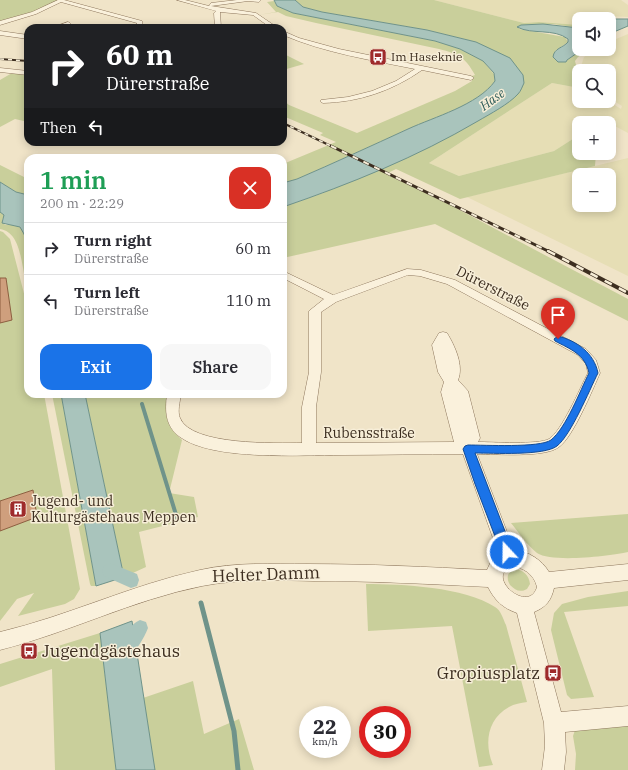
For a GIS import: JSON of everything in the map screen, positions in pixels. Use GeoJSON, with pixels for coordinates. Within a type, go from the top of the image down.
{"type":"FeatureCollection","features":[{"type":"Feature","properties":{"kind":"street"},"geometry":{"type":"LineString","coordinates":[[0,23],[34,13],[62,0],[140,22],[140,24]]}},
{"type":"Feature","properties":{"kind":"street"},"geometry":{"type":"LineString","coordinates":[[182,0],[219,10],[254,14],[269,24]]}},
{"type":"Feature","properties":{"kind":"street"},"geometry":{"type":"LineString","coordinates":[[204,7],[233,2],[259,1]]}},
{"type":"Feature","properties":{"kind":"street"},"geometry":{"type":"LineString","coordinates":[[218,24],[217,13],[219,10]]}},
{"type":"Feature","properties":{"kind":"street"},"geometry":{"type":"LineString","coordinates":[[0,32],[24,36]]}},
{"type":"Feature","properties":{"kind":"street"},"geometry":{"type":"LineString","coordinates":[[287,34],[334,50],[471,78]]}},
{"type":"Feature","properties":{"kind":"street"},"geometry":{"type":"LineString","coordinates":[[323,101],[339,101],[379,90],[398,83],[420,68]]}},
{"type":"Feature","properties":{"kind":"street"},"geometry":{"type":"LineString","coordinates":[[0,70],[24,72]]}},
{"type":"Feature","properties":{"kind":"street","name":"Rubensstraße"},"geometry":{"type":"LineString","coordinates":[[407,272],[332,299],[314,311],[315,372],[309,407],[309,448],[468,449]]}},
{"type":"Feature","properties":{"kind":"street","name":"Dürerstraße"},"geometry":{"type":"LineString","coordinates":[[407,272],[421,273],[451,282],[582,352],[592,363],[594,373],[563,434],[553,444],[538,448],[468,449]]}},
{"type":"Feature","properties":{"kind":"street"},"geometry":{"type":"LineString","coordinates":[[287,276],[332,299]]}},
{"type":"Feature","properties":{"kind":"street"},"geometry":{"type":"LineString","coordinates":[[452,381],[448,392],[459,438],[468,449],[509,558]]}},
{"type":"Feature","properties":{"kind":"street"},"geometry":{"type":"LineString","coordinates":[[174,398],[172,411],[176,425],[183,432],[208,444],[267,450],[309,448]]}},
{"type":"Feature","properties":{"kind":"street"},"geometry":{"type":"LineString","coordinates":[[509,558],[518,558],[528,562],[537,569],[544,581],[545,589],[541,598],[534,604],[524,606],[512,603],[503,596],[497,587],[494,579],[496,567],[499,563],[509,558]]}},
{"type":"Feature","properties":{"kind":"street"},"geometry":{"type":"LineString","coordinates":[[544,581],[628,572]]}},
{"type":"Feature","properties":{"kind":"street","name":"Helter Damm"},"geometry":{"type":"LineString","coordinates":[[0,641],[33,633],[154,590],[201,578],[234,573],[383,573],[494,579]]}},
{"type":"Feature","properties":{"kind":"street"},"geometry":{"type":"LineString","coordinates":[[524,606],[554,723],[556,757],[553,770]]}},
{"type":"Feature","properties":{"kind":"street"},"geometry":{"type":"LineString","coordinates":[[554,723],[628,716]]}},
{"type":"Feature","properties":{"kind":"shaded area"},"geometry":{"type":"Polygon","coordinates":[[[434,0],[621,0],[628,5],[628,17],[616,16],[616,12],[572,12],[572,24],[539,22],[524,23],[434,0]]]}},
{"type":"Feature","properties":{"kind":"shaded area"},"geometry":{"type":"Polygon","coordinates":[[[628,34],[628,133],[616,127],[616,116],[572,116],[572,139],[554,151],[459,176],[429,163],[552,83],[572,87],[572,108],[616,108],[616,106],[621,109],[622,106],[616,102],[616,64],[582,64],[586,56],[616,56],[616,39],[628,34]]]}},
{"type":"Feature","properties":{"kind":"shaded area"},"geometry":{"type":"Polygon","coordinates":[[[628,158],[628,276],[467,197],[572,172],[572,212],[616,212],[616,168],[587,168],[628,158]]]}},
{"type":"Feature","properties":{"kind":"green space"},"geometry":{"type":"Polygon","coordinates":[[[0,0],[58,1],[33,13],[0,22],[0,0]]]}},
{"type":"Feature","properties":{"kind":"green space"},"geometry":{"type":"Polygon","coordinates":[[[295,0],[434,0],[524,23],[539,22],[572,24],[572,27],[553,24],[521,25],[519,29],[565,37],[568,42],[555,51],[566,62],[573,56],[580,56],[575,61],[576,64],[572,64],[572,87],[552,83],[429,163],[459,176],[554,151],[572,139],[572,160],[595,160],[595,166],[587,168],[572,168],[572,172],[460,199],[396,169],[386,174],[452,206],[628,299],[628,321],[435,224],[287,257],[287,206],[323,193],[518,94],[476,42],[427,30],[322,12],[303,7],[295,0]]]}},
{"type":"Feature","properties":{"kind":"green space"},"geometry":{"type":"Polygon","coordinates":[[[274,1],[277,6],[293,13],[435,41],[460,49],[483,61],[494,74],[495,81],[478,97],[455,110],[408,129],[297,179],[287,182],[287,162],[336,142],[320,135],[323,133],[287,118],[287,103],[357,133],[455,91],[472,81],[472,76],[475,75],[468,64],[461,57],[439,49],[316,23],[286,16],[278,12],[258,15],[276,12],[267,2],[274,1]]]}},
{"type":"Feature","properties":{"kind":"green space"},"geometry":{"type":"Polygon","coordinates":[[[287,56],[304,64],[287,69],[287,56]]]}},
{"type":"Feature","properties":{"kind":"green space"},"geometry":{"type":"Polygon","coordinates":[[[12,73],[24,74],[24,121],[15,119],[0,127],[0,80],[12,73]]]}},
{"type":"Feature","properties":{"kind":"green space"},"geometry":{"type":"Polygon","coordinates":[[[0,165],[24,177],[24,194],[16,192],[0,182],[0,165]]]}},
{"type":"Feature","properties":{"kind":"green space"},"geometry":{"type":"Polygon","coordinates":[[[0,212],[4,215],[2,221],[5,225],[18,226],[24,233],[24,272],[16,241],[7,231],[0,229],[0,212]]]}},
{"type":"Feature","properties":{"kind":"green space"},"geometry":{"type":"Polygon","coordinates":[[[0,231],[10,239],[24,293],[24,398],[45,398],[80,589],[74,599],[65,604],[18,616],[34,593],[17,599],[0,621],[0,231]]]}},
{"type":"Feature","properties":{"kind":"green space"},"geometry":{"type":"Polygon","coordinates":[[[53,398],[62,398],[96,586],[91,586],[53,398]]]}},
{"type":"Feature","properties":{"kind":"green space"},"geometry":{"type":"Polygon","coordinates":[[[86,398],[167,398],[167,419],[172,429],[182,440],[169,493],[194,497],[198,517],[139,532],[146,567],[124,577],[86,398]]]}},
{"type":"Feature","properties":{"kind":"green space"},"geometry":{"type":"Polygon","coordinates":[[[628,514],[628,552],[595,557],[555,558],[544,556],[537,553],[526,543],[511,523],[628,514]]]}},
{"type":"Feature","properties":{"kind":"green space"},"geometry":{"type":"Polygon","coordinates":[[[515,569],[521,570],[527,576],[530,584],[527,589],[522,591],[510,585],[508,576],[510,572],[515,569]]]}},
{"type":"Feature","properties":{"kind":"green space"},"geometry":{"type":"Polygon","coordinates":[[[366,584],[414,586],[450,591],[482,600],[499,610],[506,625],[527,702],[515,704],[509,707],[496,718],[492,725],[488,741],[490,757],[493,765],[479,767],[452,626],[368,631],[366,584]]]}},
{"type":"Feature","properties":{"kind":"green space"},"geometry":{"type":"Polygon","coordinates":[[[628,591],[628,606],[564,612],[594,697],[571,699],[567,695],[551,630],[554,613],[562,604],[588,597],[628,591]]]}},
{"type":"Feature","properties":{"kind":"green space"},"geometry":{"type":"Polygon","coordinates":[[[100,633],[116,770],[55,770],[52,669],[0,687],[0,664],[100,633]]]}},
{"type":"Feature","properties":{"kind":"green space"},"geometry":{"type":"Polygon","coordinates":[[[193,681],[204,734],[239,719],[254,770],[154,770],[143,698],[193,681]]]}},
{"type":"Feature","properties":{"kind":"green space"},"geometry":{"type":"Polygon","coordinates":[[[628,725],[628,770],[575,770],[576,754],[573,736],[575,730],[628,725]]]}},
{"type":"Feature","properties":{"kind":"water","name":"Hase"},"geometry":{"type":"Polygon","coordinates":[[[274,0],[295,0],[303,7],[322,12],[427,30],[476,42],[510,58],[523,75],[524,83],[519,93],[505,105],[455,134],[383,169],[287,206],[287,182],[297,179],[408,129],[455,110],[478,97],[495,81],[494,73],[483,61],[460,49],[435,41],[293,13],[277,6],[274,0]]]}},
{"type":"Feature","properties":{"kind":"water"},"geometry":{"type":"Polygon","coordinates":[[[616,19],[628,19],[628,26],[616,31],[616,19]]]}},
{"type":"Feature","properties":{"kind":"water"},"geometry":{"type":"Polygon","coordinates":[[[543,24],[572,27],[573,56],[566,62],[558,62],[553,57],[554,54],[568,42],[568,39],[550,32],[529,31],[517,27],[521,25],[543,24]]]}},
{"type":"Feature","properties":{"kind":"water"},"geometry":{"type":"Polygon","coordinates":[[[0,182],[16,192],[24,194],[24,234],[20,227],[2,223],[4,215],[0,212],[0,182]]]}},
{"type":"Feature","properties":{"kind":"water"},"geometry":{"type":"Polygon","coordinates":[[[62,398],[86,398],[124,577],[96,586],[62,398]]]}},
{"type":"Feature","properties":{"kind":"water"},"geometry":{"type":"Polygon","coordinates":[[[132,621],[155,770],[116,770],[100,633],[132,621]]]}},
{"type":"Feature","properties":{"kind":"building"},"geometry":{"type":"Polygon","coordinates":[[[0,278],[6,278],[12,320],[0,323],[0,278]]]}},
{"type":"Feature","properties":{"kind":"building","name":"Jugend- und Kulturgästehaus Meppen"},"geometry":{"type":"Polygon","coordinates":[[[33,490],[37,517],[0,531],[0,501],[33,490]]]}},
{"type":"Feature","properties":{"kind":"waterway"},"geometry":{"type":"LineString","coordinates":[[142,404],[177,518]]}},
{"type":"Feature","properties":{"kind":"waterway"},"geometry":{"type":"LineString","coordinates":[[110,571],[131,580]]}},
{"type":"Feature","properties":{"kind":"waterway"},"geometry":{"type":"LineString","coordinates":[[201,603],[234,731],[238,770]]}},
{"type":"Feature","properties":{"kind":"waterway"},"geometry":{"type":"LineString","coordinates":[[125,649],[140,628]]}},
{"type":"Feature","properties":{"kind":"railway"},"geometry":{"type":"LineString","coordinates":[[0,59],[24,61]]}},
{"type":"Feature","properties":{"kind":"railway"},"geometry":{"type":"LineString","coordinates":[[287,125],[333,147]]}},
{"type":"Feature","properties":{"kind":"railway"},"geometry":{"type":"LineString","coordinates":[[331,146],[549,251]]}},
{"type":"Feature","properties":{"kind":"railway"},"geometry":{"type":"LineString","coordinates":[[549,251],[628,293]]}},
{"type":"Feature","properties":{"kind":"place","name":"Im Haseknie"},"geometry":{"type":"Point","coordinates":[378,57]}},
{"type":"Feature","properties":{"kind":"place","name":"Jugend- und Kulturgästehaus Meppen"},"geometry":{"type":"Point","coordinates":[18,509]}},
{"type":"Feature","properties":{"kind":"place","name":"Jugendgästehaus"},"geometry":{"type":"Point","coordinates":[29,651]}},
{"type":"Feature","properties":{"kind":"place","name":"Gropiusplatz"},"geometry":{"type":"Point","coordinates":[553,673]}},
{"type":"Feature","properties":{"kind":"route"},"geometry":{"type":"LineString","coordinates":[[507,552],[468,449],[538,448],[553,444],[563,434],[594,373],[592,363],[582,352],[558,339]]}}]}
